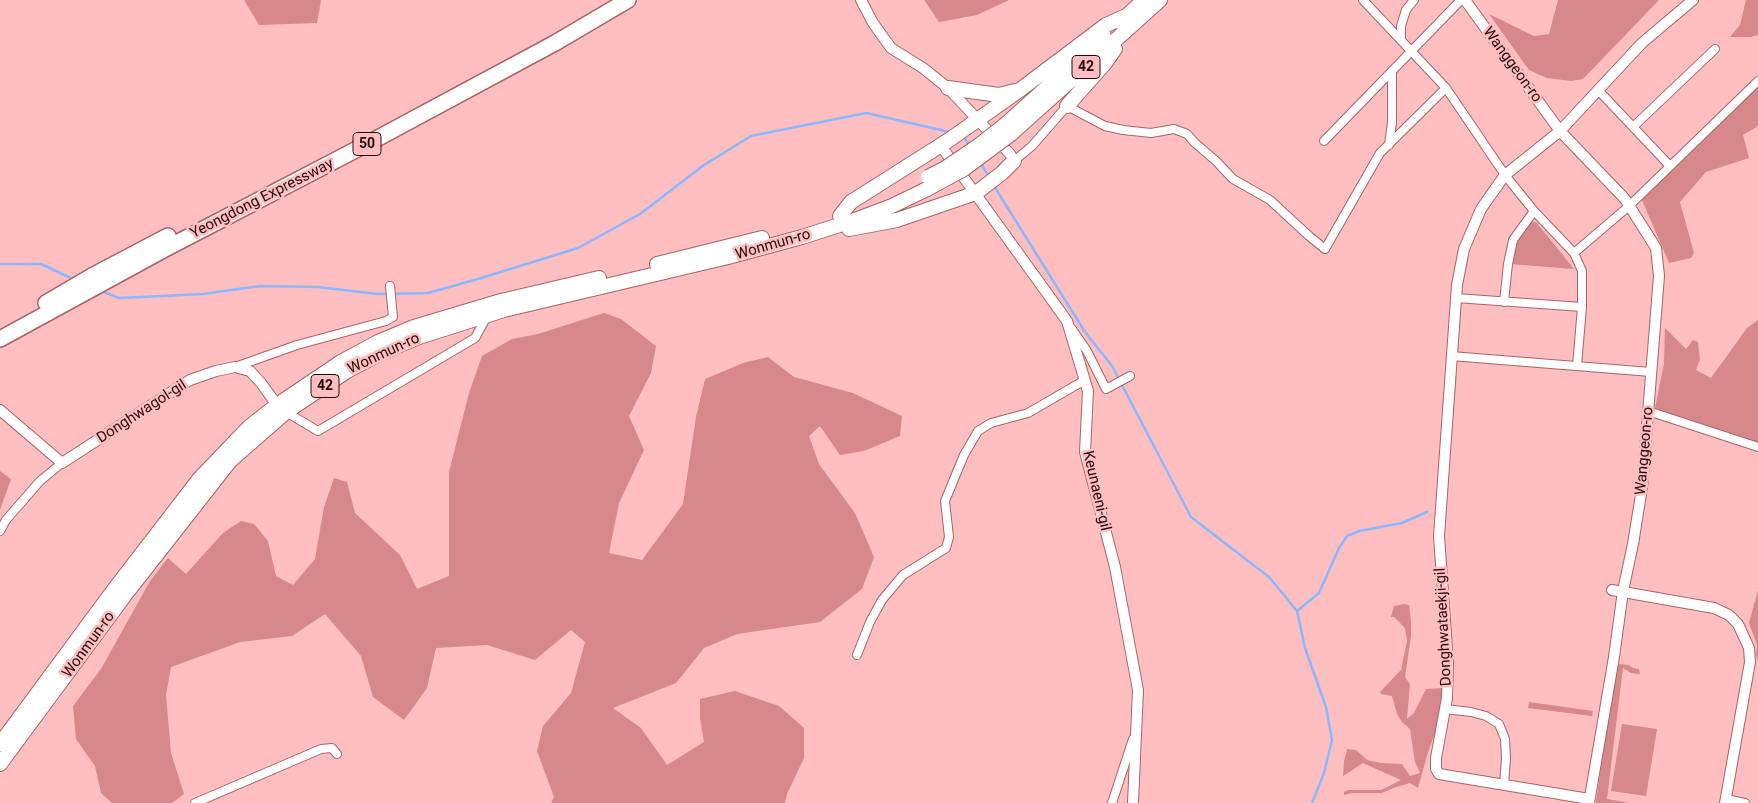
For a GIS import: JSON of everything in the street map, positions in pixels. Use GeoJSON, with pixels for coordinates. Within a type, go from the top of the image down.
{"type":"FeatureCollection","features":[{"type":"Feature","properties":{"kind":"highway","name":"Yeongdong Expressway"},"geometry":{"type":"LineString","coordinates":[[0,339],[97,280],[458,86],[550,35],[607,0]]}},
{"type":"Feature","properties":{"kind":"highway","name":"Yeongdong Expressway"},"geometry":{"type":"LineString","coordinates":[[97,280],[165,248],[365,145],[538,53],[628,0]]}},
{"type":"Feature","properties":{"kind":"highway","name":"42"},"geometry":{"type":"LineString","coordinates":[[1129,21],[1144,0]]}},
{"type":"Feature","properties":{"kind":"highway","name":"42"},"geometry":{"type":"LineString","coordinates":[[925,184],[964,169],[1129,21],[1160,0]]}},
{"type":"Feature","properties":{"kind":"highway"},"geometry":{"type":"LineString","coordinates":[[840,216],[851,202],[973,124],[1106,25],[1129,21]]}},
{"type":"Feature","properties":{"kind":"highway"},"geometry":{"type":"LineString","coordinates":[[1067,106],[1105,63],[1129,21]]}},
{"type":"Feature","properties":{"kind":"highway"},"geometry":{"type":"LineString","coordinates":[[948,88],[999,94],[1021,90]]}},
{"type":"Feature","properties":{"kind":"highway"},"geometry":{"type":"LineString","coordinates":[[802,237],[897,220],[979,190],[1002,173],[1014,161]]}},
{"type":"Feature","properties":{"kind":"highway","name":"Wonmun-ro"},"geometry":{"type":"LineString","coordinates":[[0,764],[125,595],[230,461],[281,409],[342,362],[378,342],[414,327],[501,301],[800,229],[925,184]]}},
{"type":"Feature","properties":{"kind":"highway","name":"Wonmun-ro"},"geometry":{"type":"LineString","coordinates":[[0,744],[113,591],[200,478],[249,427],[381,353],[419,337],[487,316],[625,281],[728,258],[802,237],[892,206],[925,184]]}},
{"type":"Feature","properties":{"kind":"highway","name":"Yeongdong Expressway"},"geometry":{"type":"LineString","coordinates":[[0,327],[67,297]]}},
{"type":"Feature","properties":{"kind":"street"},"geometry":{"type":"LineString","coordinates":[[861,0],[873,23],[891,48],[923,68],[948,88],[973,124],[1010,154],[1014,161],[1032,146],[1067,106],[1106,126],[1123,130],[1151,133],[1174,129],[1187,134],[1233,179],[1270,200],[1309,236],[1326,248],[1380,153],[1446,88]]}},
{"type":"Feature","properties":{"kind":"street"},"geometry":{"type":"LineString","coordinates":[[1363,0],[1446,88],[1505,175],[1534,211],[1574,253],[1582,271],[1582,307],[1577,366]]}},
{"type":"Feature","properties":{"kind":"street"},"geometry":{"type":"LineString","coordinates":[[1401,40],[1400,26],[1406,10],[1414,0]]}},
{"type":"Feature","properties":{"kind":"street"},"geometry":{"type":"LineString","coordinates":[[1324,141],[1463,0]]}},
{"type":"Feature","properties":{"kind":"street","name":"Wanggeon-ro"},"geometry":{"type":"LineString","coordinates":[[1463,0],[1560,131],[1625,199],[1656,248],[1660,276],[1642,488],[1633,544],[1617,590],[1614,657],[1589,801]]}},
{"type":"Feature","properties":{"kind":"street"},"geometry":{"type":"LineString","coordinates":[[1560,131],[1642,43],[1693,0]]}},
{"type":"Feature","properties":{"kind":"street"},"geometry":{"type":"LineString","coordinates":[[1633,127],[1715,49]]}},
{"type":"Feature","properties":{"kind":"street"},"geometry":{"type":"LineString","coordinates":[[1389,145],[1392,122],[1392,72]]}},
{"type":"Feature","properties":{"kind":"street"},"geometry":{"type":"LineString","coordinates":[[1574,253],[1629,206],[1758,81]]}},
{"type":"Feature","properties":{"kind":"street"},"geometry":{"type":"LineString","coordinates":[[1598,90],[1670,166]]}},
{"type":"Feature","properties":{"kind":"street","name":"Donghwataekji-gil"},"geometry":{"type":"LineString","coordinates":[[1560,131],[1505,175],[1481,208],[1464,249],[1456,298],[1439,536],[1448,663],[1446,709],[1436,758],[1436,769],[1439,774],[1589,801]]}},
{"type":"Feature","properties":{"kind":"street","name":"Keunaeni-gil"},"geometry":{"type":"LineString","coordinates":[[945,143],[1067,321],[1085,380],[1088,391],[1085,452],[1114,567],[1138,690],[1133,803]]}},
{"type":"Feature","properties":{"kind":"street"},"geometry":{"type":"LineString","coordinates":[[1504,302],[1508,264],[1513,240],[1534,211]]}},
{"type":"Feature","properties":{"kind":"street"},"geometry":{"type":"LineString","coordinates":[[235,367],[297,345],[386,321],[393,317],[390,288]]}},
{"type":"Feature","properties":{"kind":"street"},"geometry":{"type":"LineString","coordinates":[[1456,298],[1582,307]]}},
{"type":"Feature","properties":{"kind":"street"},"geometry":{"type":"LineString","coordinates":[[235,367],[250,370],[281,409],[318,431],[475,338],[487,316]]}},
{"type":"Feature","properties":{"kind":"street"},"geometry":{"type":"LineString","coordinates":[[1067,321],[1087,351],[1106,389],[1129,377]]}},
{"type":"Feature","properties":{"kind":"street"},"geometry":{"type":"LineString","coordinates":[[1451,356],[1651,372]]}},
{"type":"Feature","properties":{"kind":"street","name":"Donghwagol-gil"},"geometry":{"type":"LineString","coordinates":[[62,463],[190,380],[235,367]]}},
{"type":"Feature","properties":{"kind":"street"},"geometry":{"type":"LineString","coordinates":[[856,655],[882,600],[903,575],[946,548],[949,537],[945,500],[964,455],[978,430],[991,423],[1028,413],[1085,380]]}},
{"type":"Feature","properties":{"kind":"street"},"geometry":{"type":"LineString","coordinates":[[0,410],[62,463],[40,482],[6,520],[0,531]]}},
{"type":"Feature","properties":{"kind":"street"},"geometry":{"type":"LineString","coordinates":[[1648,411],[1758,447]]}},
{"type":"Feature","properties":{"kind":"street"},"geometry":{"type":"LineString","coordinates":[[1617,590],[1714,608],[1729,615],[1738,624],[1749,648],[1750,662],[1725,801],[1745,803]]}},
{"type":"Feature","properties":{"kind":"street"},"geometry":{"type":"LineString","coordinates":[[1446,709],[1486,716],[1499,724],[1505,739],[1504,785]]}},
{"type":"Feature","properties":{"kind":"street","name":"Keunaeni-gil"},"geometry":{"type":"LineString","coordinates":[[1112,803],[1137,728]]}},
{"type":"Feature","properties":{"kind":"street"},"geometry":{"type":"LineString","coordinates":[[196,803],[321,749],[332,748],[337,754]]}},
{"type":"Feature","properties":{"kind":"shaded area"},"geometry":{"type":"Polygon","coordinates":[[[244,0],[321,0],[317,23],[259,25],[244,0]]]}},
{"type":"Feature","properties":{"kind":"shaded area"},"geometry":{"type":"Polygon","coordinates":[[[924,0],[1009,0],[977,15],[939,22],[924,0]]]}},
{"type":"Feature","properties":{"kind":"shaded area"},"geometry":{"type":"Polygon","coordinates":[[[1558,0],[1659,0],[1583,79],[1571,81],[1547,78],[1529,70],[1489,14],[1534,36],[1549,34],[1558,0]]]}},
{"type":"Feature","properties":{"kind":"shaded area"},"geometry":{"type":"Polygon","coordinates":[[[1746,0],[1758,0],[1758,35],[1730,37],[1740,25],[1746,0]]]}},
{"type":"Feature","properties":{"kind":"shaded area"},"geometry":{"type":"Polygon","coordinates":[[[1758,87],[1758,126],[1743,135],[1749,158],[1706,172],[1680,202],[1694,253],[1691,258],[1669,263],[1642,200],[1758,87]]]}},
{"type":"Feature","properties":{"kind":"shaded area"},"geometry":{"type":"Polygon","coordinates":[[[1530,222],[1536,222],[1574,269],[1510,264],[1519,235],[1530,222]]]}},
{"type":"Feature","properties":{"kind":"shaded area"},"geometry":{"type":"Polygon","coordinates":[[[604,313],[621,319],[656,346],[651,373],[629,416],[644,450],[619,503],[609,553],[642,560],[683,504],[696,417],[705,379],[743,363],[768,357],[794,377],[853,393],[902,416],[900,436],[864,451],[840,455],[820,426],[809,436],[819,464],[855,513],[874,557],[862,589],[820,622],[737,634],[704,648],[676,683],[613,708],[641,728],[667,765],[704,742],[700,718],[700,699],[735,691],[779,706],[804,728],[804,758],[787,794],[785,803],[551,803],[554,797],[537,751],[543,726],[571,693],[585,642],[571,630],[535,660],[487,645],[436,648],[427,688],[404,720],[373,697],[361,656],[325,614],[292,636],[240,642],[171,667],[166,695],[171,753],[184,794],[172,803],[112,803],[101,793],[95,766],[76,739],[73,706],[101,669],[150,581],[168,558],[186,574],[223,533],[241,521],[254,524],[268,541],[276,576],[293,585],[315,559],[324,507],[334,478],[347,482],[355,513],[400,555],[417,589],[449,576],[449,472],[469,393],[482,356],[512,339],[538,334],[604,313]]]}},
{"type":"Feature","properties":{"kind":"shaded area"},"geometry":{"type":"Polygon","coordinates":[[[1758,320],[1758,447],[1656,413],[1655,408],[1664,363],[1665,328],[1686,349],[1693,340],[1698,342],[1700,359],[1696,370],[1711,378],[1747,328],[1758,320]]]}},
{"type":"Feature","properties":{"kind":"shaded area"},"geometry":{"type":"Polygon","coordinates":[[[0,471],[11,479],[0,510],[0,471]]]}},
{"type":"Feature","properties":{"kind":"shaded area"},"geometry":{"type":"Polygon","coordinates":[[[1758,590],[1758,662],[1756,654],[1757,645],[1749,623],[1758,590]]]}},
{"type":"Feature","properties":{"kind":"shaded area"},"geometry":{"type":"Polygon","coordinates":[[[1409,605],[1411,622],[1411,636],[1405,677],[1410,684],[1407,719],[1414,713],[1426,689],[1445,688],[1437,728],[1418,788],[1410,783],[1382,793],[1352,793],[1344,795],[1344,792],[1348,790],[1381,790],[1401,780],[1363,763],[1343,776],[1347,749],[1356,750],[1367,760],[1402,764],[1410,776],[1420,773],[1415,762],[1410,729],[1397,714],[1392,696],[1381,694],[1380,692],[1401,670],[1407,641],[1405,628],[1394,617],[1391,617],[1394,606],[1409,605]]]}},
{"type":"Feature","properties":{"kind":"shaded area"},"geometry":{"type":"Polygon","coordinates":[[[1620,664],[1639,669],[1640,674],[1631,673],[1623,668],[1607,799],[1630,803],[1596,803],[1615,666],[1620,664]]]}},
{"type":"Feature","properties":{"kind":"shaded area"},"geometry":{"type":"Polygon","coordinates":[[[1529,702],[1593,711],[1592,716],[1528,708],[1529,702]]]}},
{"type":"Feature","properties":{"kind":"shaded area"},"geometry":{"type":"Polygon","coordinates":[[[1622,724],[1657,729],[1646,796],[1611,791],[1622,724]]]}},
{"type":"Feature","properties":{"kind":"waterway"},"geometry":{"type":"LineString","coordinates":[[101,291],[119,298],[203,294],[260,286],[318,287],[377,294],[428,293],[578,248],[640,214],[704,165],[751,136],[866,113],[950,132]]}},
{"type":"Feature","properties":{"kind":"waterway"},"geometry":{"type":"LineString","coordinates":[[963,135],[970,147]]}},
{"type":"Feature","properties":{"kind":"waterway"},"geometry":{"type":"LineString","coordinates":[[980,162],[989,177]]}},
{"type":"Feature","properties":{"kind":"waterway"},"geometry":{"type":"LineString","coordinates":[[994,186],[1085,332],[1112,366],[1191,517],[1269,577],[1297,611],[1305,648],[1326,707],[1332,740],[1324,773],[1312,803]]}},
{"type":"Feature","properties":{"kind":"waterway"},"geometry":{"type":"LineString","coordinates":[[0,264],[41,264],[75,280]]}},
{"type":"Feature","properties":{"kind":"waterway"},"geometry":{"type":"LineString","coordinates":[[1297,611],[1319,593],[1339,548],[1347,536],[1359,531],[1402,523],[1427,512]]}}]}
